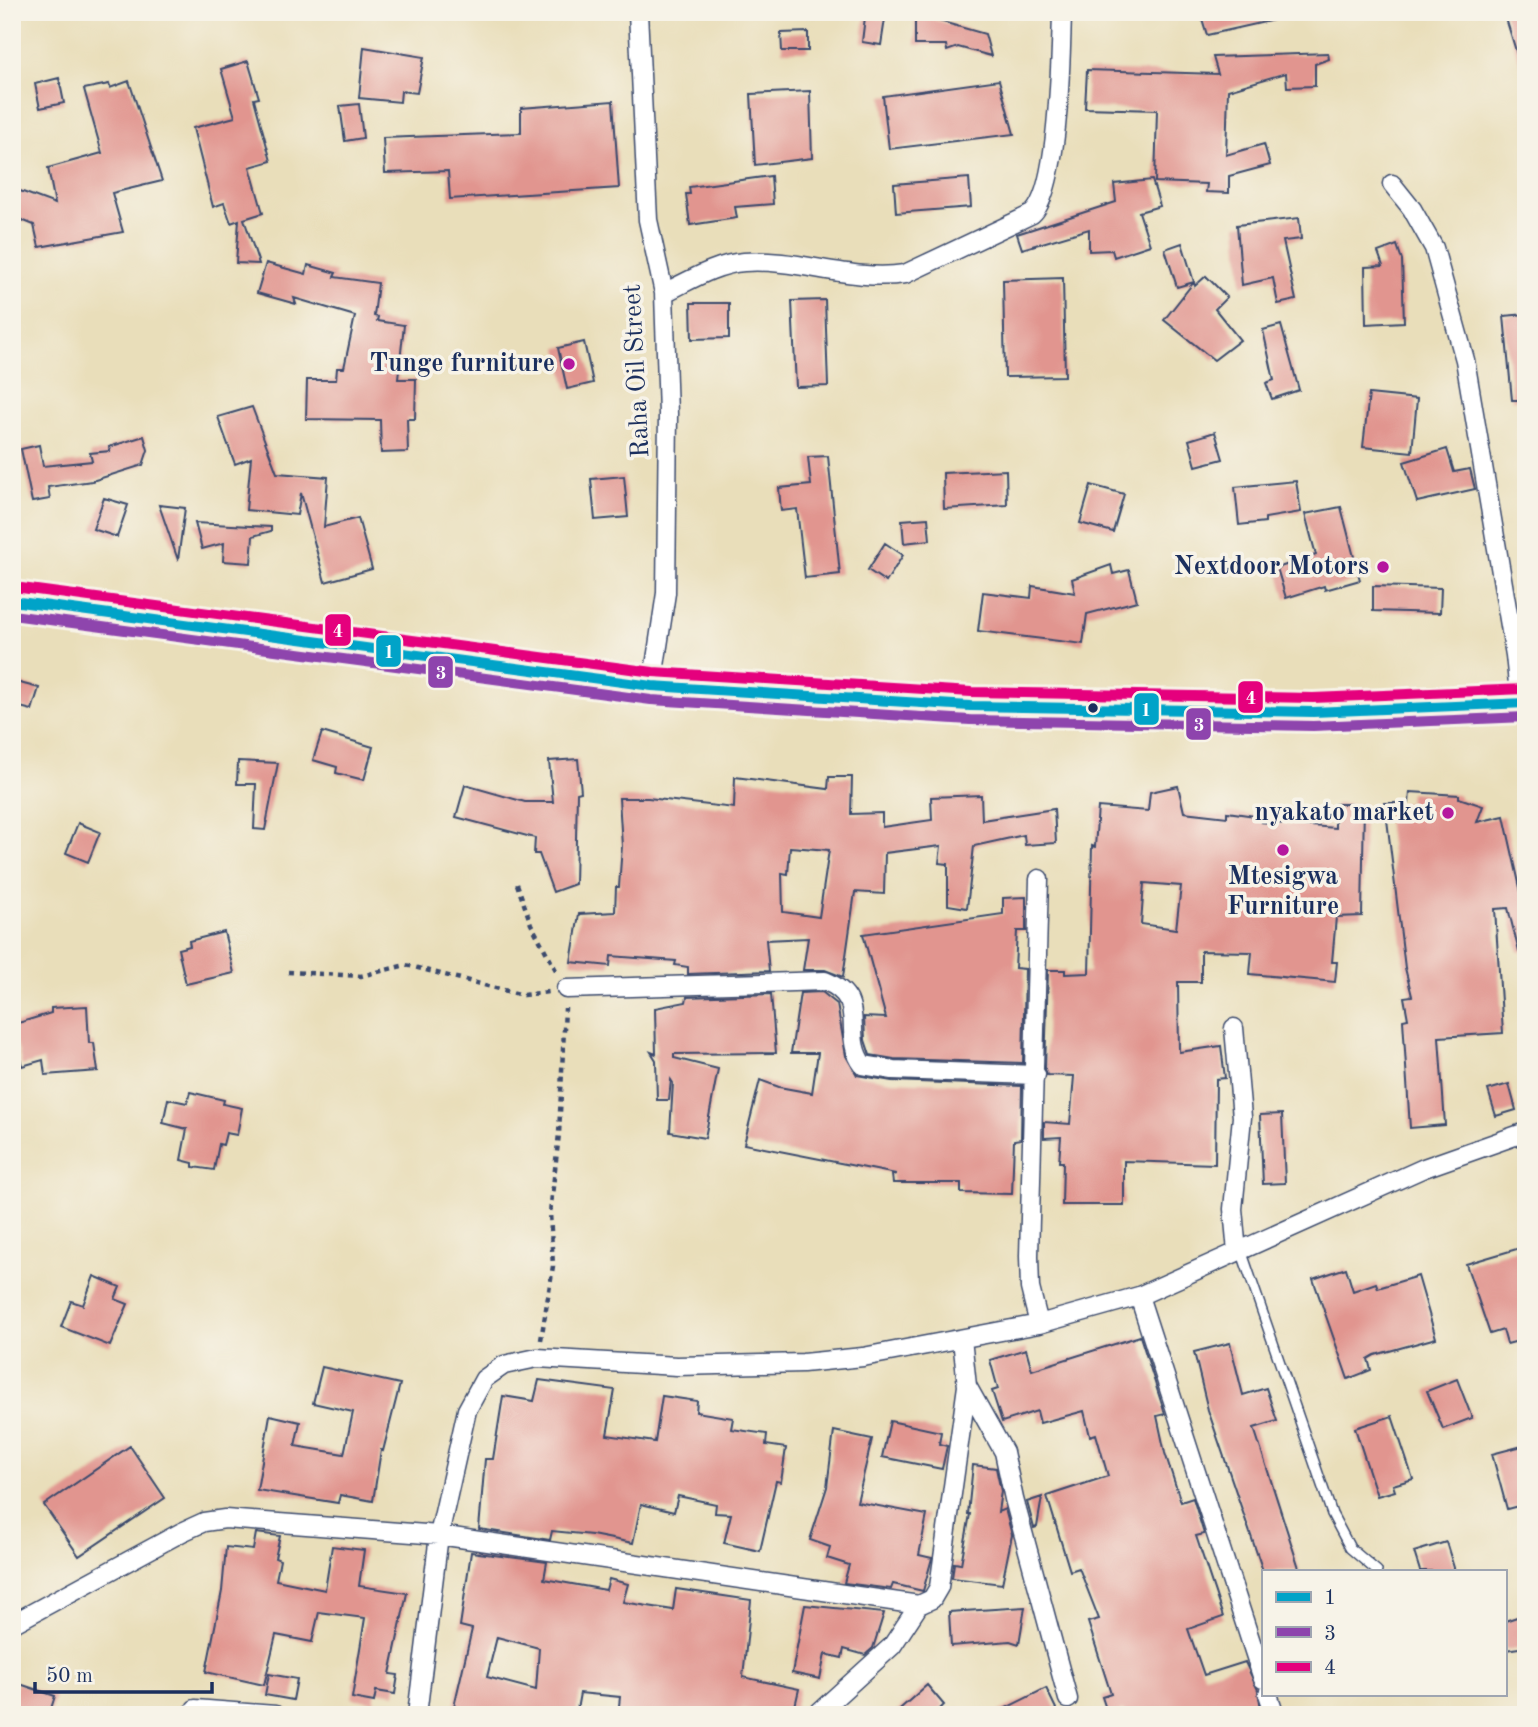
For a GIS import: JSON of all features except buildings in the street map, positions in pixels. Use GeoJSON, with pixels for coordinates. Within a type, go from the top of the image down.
{"type":"FeatureCollection","features":[{"type":"Feature","properties":{"kind":"highway"},"geometry":{"type":"LineString","coordinates":[[12,601],[652,686],[970,706],[1312,712],[1523,703]]}},
{"type":"Feature","properties":{"kind":"street","name":"Raha Oil Street"},"geometry":{"type":"LineString","coordinates":[[638,12],[648,220],[664,293],[668,427],[667,593],[652,686]]}},
{"type":"Feature","properties":{"kind":"street"},"geometry":{"type":"LineString","coordinates":[[664,293],[708,271],[743,262],[794,264],[845,273],[889,276],[905,274],[1032,214],[1041,206],[1049,171],[1059,83],[1062,12]]}},
{"type":"Feature","properties":{"kind":"street"},"geometry":{"type":"LineString","coordinates":[[1392,184],[1412,209],[1434,248],[1465,360],[1520,655],[1523,703]]}},
{"type":"Feature","properties":{"kind":"street"},"geometry":{"type":"LineString","coordinates":[[1038,879],[1036,1075],[1029,1256],[1030,1288],[1039,1324]]}},
{"type":"Feature","properties":{"kind":"street"},"geometry":{"type":"LineString","coordinates":[[566,989],[825,981],[840,987],[850,999],[856,1052],[863,1065],[893,1070],[1036,1075]]}},
{"type":"Feature","properties":{"kind":"street"},"geometry":{"type":"LineString","coordinates":[[1234,1028],[1241,1117],[1233,1209],[1239,1251]]}},
{"type":"Feature","properties":{"kind":"street"},"geometry":{"type":"LineString","coordinates":[[417,1715],[439,1535],[467,1410],[484,1379],[504,1365],[537,1358],[677,1366],[803,1363],[863,1357],[1039,1324],[1139,1296],[1424,1167],[1526,1132]]}},
{"type":"Feature","properties":{"kind":"street"},"geometry":{"type":"LineString","coordinates":[[1139,1296],[1262,1676]]}},
{"type":"Feature","properties":{"kind":"street"},"geometry":{"type":"LineString","coordinates":[[816,1715],[892,1646],[919,1605],[932,1599],[939,1587],[967,1386],[962,1339]]}},
{"type":"Feature","properties":{"kind":"street"},"geometry":{"type":"LineString","coordinates":[[967,1386],[1004,1452],[1014,1499],[1068,1699]]}},
{"type":"Feature","properties":{"kind":"street"},"geometry":{"type":"LineString","coordinates":[[12,1624],[204,1522],[253,1519],[439,1535],[919,1605]]}},
{"type":"Feature","properties":{"kind":"street"},"geometry":{"type":"LineString","coordinates":[[1269,1696],[1275,1715]]}},
{"type":"Feature","properties":{"kind":"street"},"geometry":{"type":"LineString","coordinates":[[195,1709],[275,1715]]}},
{"type":"Feature","properties":{"kind":"lane"},"geometry":{"type":"LineString","coordinates":[[1239,1251],[1332,1514],[1350,1548],[1376,1570]]}},
{"type":"Feature","properties":{"kind":"path"},"geometry":{"type":"LineString","coordinates":[[517,884],[531,924],[566,989],[559,1134],[550,1213],[553,1266],[537,1358]]}},
{"type":"Feature","properties":{"kind":"path"},"geometry":{"type":"LineString","coordinates":[[288,972],[361,976],[406,965],[523,995],[566,989]]}},
{"type":"Feature","properties":{"kind":"transit line","name":"4"},"geometry":{"type":"LineString","coordinates":[[14,587],[653,672],[971,692],[1313,698],[1525,689]]}},
{"type":"Feature","properties":{"kind":"transit line","name":"1"},"geometry":{"type":"LineString","coordinates":[[12,601],[652,686],[970,706],[1313,712],[1526,703]]}},
{"type":"Feature","properties":{"kind":"transit line","name":"3"},"geometry":{"type":"LineString","coordinates":[[12,615],[651,700],[970,720],[1313,726],[1526,717]]}},
{"type":"Feature","properties":{"kind":"place","name":"Tunge furniture"},"geometry":{"type":"Point","coordinates":[569,364]}},
{"type":"Feature","properties":{"kind":"place","name":"Nextdoor Motors"},"geometry":{"type":"Point","coordinates":[1383,567]}},
{"type":"Feature","properties":{"kind":"place","name":"nyakato market"},"geometry":{"type":"Point","coordinates":[1448,813]}},
{"type":"Feature","properties":{"kind":"place","name":"Mtesigwa Furniture"},"geometry":{"type":"Point","coordinates":[1283,850]}}]}
